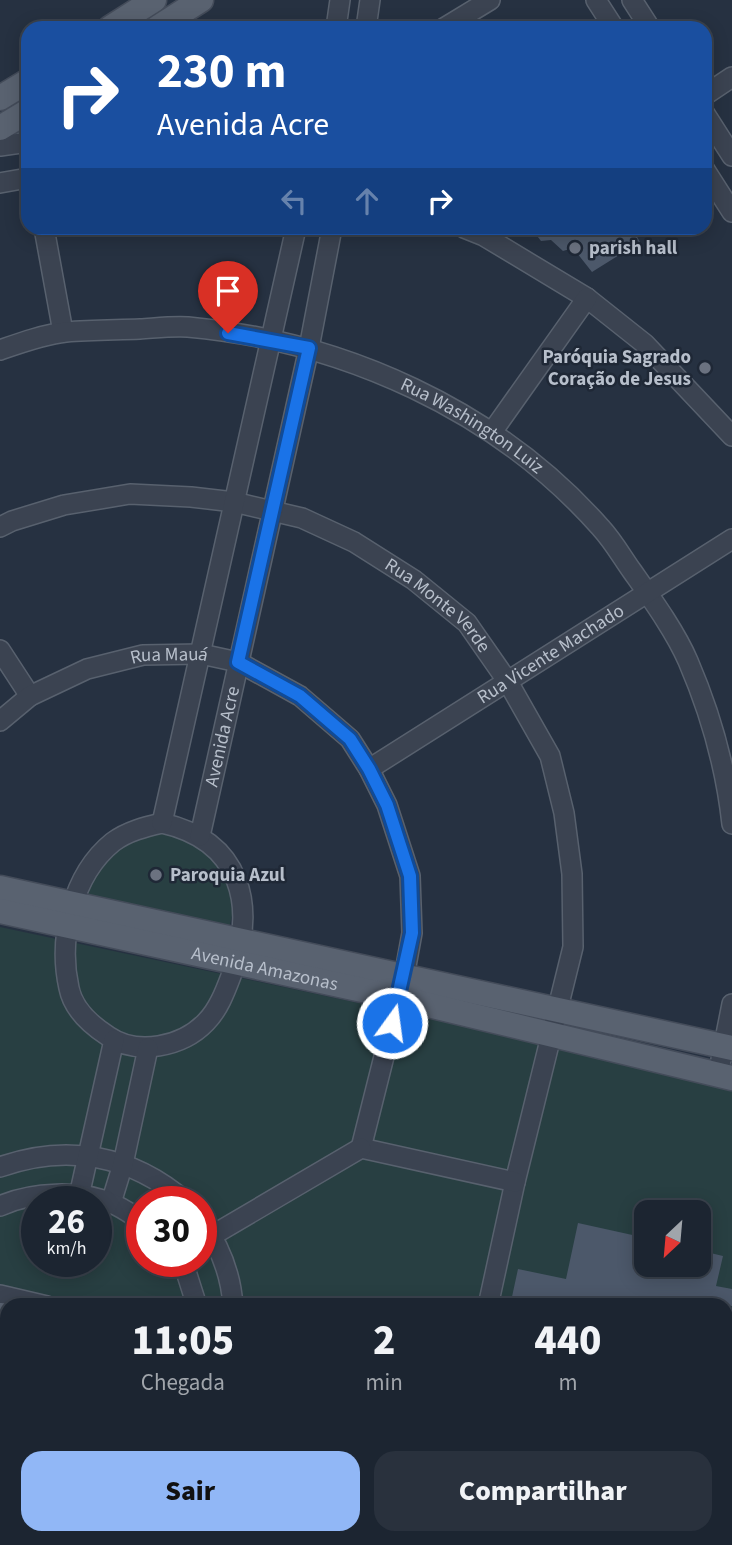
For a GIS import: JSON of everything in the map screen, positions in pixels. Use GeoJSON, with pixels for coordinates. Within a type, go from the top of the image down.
{"type":"FeatureCollection","features":[{"type":"Feature","properties":{"kind":"main road"},"geometry":{"type":"LineString","coordinates":[[121,21],[154,0]]}},
{"type":"Feature","properties":{"kind":"main road"},"geometry":{"type":"LineString","coordinates":[[167,21],[194,2]]}},
{"type":"Feature","properties":{"kind":"main road"},"geometry":{"type":"LineString","coordinates":[[0,98],[21,84]]}},
{"type":"Feature","properties":{"kind":"main road"},"geometry":{"type":"LineString","coordinates":[[0,128],[21,115]]}},
{"type":"Feature","properties":{"kind":"main road","name":"Avenida Amazonas"},"geometry":{"type":"LineString","coordinates":[[0,888],[70,914],[554,1022],[728,1048]]}},
{"type":"Feature","properties":{"kind":"main road","name":"Avenida Amazonas"},"geometry":{"type":"LineString","coordinates":[[0,911],[70,914]]}},
{"type":"Feature","properties":{"kind":"main road","name":"Avenida Amazonas"},"geometry":{"type":"LineString","coordinates":[[554,1022],[725,1077]]}},
{"type":"Feature","properties":{"kind":"street"},"geometry":{"type":"LineString","coordinates":[[337,21],[340,0]]}},
{"type":"Feature","properties":{"kind":"street"},"geometry":{"type":"LineString","coordinates":[[367,21],[370,0]]}},
{"type":"Feature","properties":{"kind":"street"},"geometry":{"type":"LineString","coordinates":[[456,21],[490,0]]}},
{"type":"Feature","properties":{"kind":"street"},"geometry":{"type":"LineString","coordinates":[[596,0],[610,21]]}},
{"type":"Feature","properties":{"kind":"street"},"geometry":{"type":"LineString","coordinates":[[632,0],[646,21]]}},
{"type":"Feature","properties":{"kind":"street"},"geometry":{"type":"LineString","coordinates":[[712,90],[732,78]]}},
{"type":"Feature","properties":{"kind":"street"},"geometry":{"type":"LineString","coordinates":[[712,125],[732,156]]}},
{"type":"Feature","properties":{"kind":"street"},"geometry":{"type":"LineString","coordinates":[[0,146],[21,143]]}},
{"type":"Feature","properties":{"kind":"street"},"geometry":{"type":"LineString","coordinates":[[0,183],[21,179]]}},
{"type":"Feature","properties":{"kind":"street"},"geometry":{"type":"LineString","coordinates":[[712,181],[732,212]]}},
{"type":"Feature","properties":{"kind":"street"},"geometry":{"type":"LineString","coordinates":[[45,235],[63,332]]}},
{"type":"Feature","properties":{"kind":"street","name":"Avenida Acre"},"geometry":{"type":"LineString","coordinates":[[162,823],[294,235]]}},
{"type":"Feature","properties":{"kind":"street","name":"Avenida Acre"},"geometry":{"type":"LineString","coordinates":[[200,836],[309,348],[331,235]]}},
{"type":"Feature","properties":{"kind":"street"},"geometry":{"type":"LineString","coordinates":[[494,235],[587,298],[645,344],[732,436]]}},
{"type":"Feature","properties":{"kind":"street"},"geometry":{"type":"LineString","coordinates":[[492,432],[587,298]]}},
{"type":"Feature","properties":{"kind":"street","name":"Rua Washington Luiz"},"geometry":{"type":"LineString","coordinates":[[0,351],[63,332],[186,327],[271,340],[309,348],[368,368],[440,402],[492,432],[555,483],[602,529],[648,593],[687,659],[713,729],[731,803],[732,824]]}},
{"type":"Feature","properties":{"kind":"street","name":"Rua Monte Verde"},"geometry":{"type":"LineString","coordinates":[[0,527],[64,505],[130,494],[234,502],[302,518],[354,542],[414,580],[467,623],[508,682],[550,756],[564,813],[572,874],[573,947],[515,1182],[490,1298]]}},
{"type":"Feature","properties":{"kind":"street","name":"Rua Vicente Machado"},"geometry":{"type":"LineString","coordinates":[[369,769],[732,538]]}},
{"type":"Feature","properties":{"kind":"street"},"geometry":{"type":"LineString","coordinates":[[0,650],[30,696]]}},
{"type":"Feature","properties":{"kind":"street","name":"Rua Mauá"},"geometry":{"type":"LineString","coordinates":[[0,721],[30,696],[87,668],[143,655],[201,654],[238,662],[300,696],[350,739],[387,805],[410,876],[412,933],[360,1148]]}},
{"type":"Feature","properties":{"kind":"street"},"geometry":{"type":"LineString","coordinates":[[162,823],[200,836],[221,855],[237,877],[244,904],[238,952],[223,996],[206,1022],[184,1038],[148,1048],[114,1041],[81,1014],[69,992],[64,961],[70,914],[90,867],[113,843],[136,829],[162,823]]}},
{"type":"Feature","properties":{"kind":"street"},"geometry":{"type":"LineString","coordinates":[[725,1077],[732,1004]]}},
{"type":"Feature","properties":{"kind":"street"},"geometry":{"type":"LineString","coordinates":[[81,1186],[114,1041]]}},
{"type":"Feature","properties":{"kind":"street"},"geometry":{"type":"LineString","coordinates":[[112,1200],[123,1164],[148,1048]]}},
{"type":"Feature","properties":{"kind":"street"},"geometry":{"type":"LineString","coordinates":[[217,1226],[360,1148],[515,1182]]}},
{"type":"Feature","properties":{"kind":"street"},"geometry":{"type":"LineString","coordinates":[[0,1167],[20,1159],[49,1155],[89,1155],[123,1164],[152,1177],[164,1186]]}},
{"type":"Feature","properties":{"kind":"street"},"geometry":{"type":"LineString","coordinates":[[0,1206],[21,1198]]}},
{"type":"Feature","properties":{"kind":"street"},"geometry":{"type":"LineString","coordinates":[[217,1253],[228,1272],[232,1298]]}},
{"type":"Feature","properties":{"kind":"street"},"geometry":{"type":"LineString","coordinates":[[188,1277],[194,1298]]}},
{"type":"Feature","properties":{"kind":"green space"},"geometry":{"type":"Polygon","coordinates":[[[163,830],[198,840],[220,860],[235,902],[229,929],[86,894],[94,873],[116,848],[163,830]]]}},
{"type":"Feature","properties":{"kind":"green space"},"geometry":{"type":"Polygon","coordinates":[[[0,927],[732,1082],[732,1298],[0,1298],[0,927]]]}},
{"type":"Feature","properties":{"kind":"building"},"geometry":{"type":"Polygon","coordinates":[[[536,235],[636,235],[640,242],[592,272],[573,248],[563,251],[551,240],[541,241],[536,235]]]}},
{"type":"Feature","properties":{"kind":"building"},"geometry":{"type":"Polygon","coordinates":[[[578,1223],[634,1235],[634,1278],[710,1278],[711,1253],[723,1256],[716,1286],[732,1289],[732,1298],[512,1298],[518,1269],[566,1279],[578,1223]]]}},
{"type":"Feature","properties":{"kind":"place","name":"parish hall"},"geometry":{"type":"Point","coordinates":[575,248]}},
{"type":"Feature","properties":{"kind":"place","name":"Paróquia Sagrado Coração de Jesus"},"geometry":{"type":"Point","coordinates":[705,368]}},
{"type":"Feature","properties":{"kind":"place","name":"Paroquia Azul"},"geometry":{"type":"Point","coordinates":[156,875]}},
{"type":"Feature","properties":{"kind":"route"},"geometry":{"type":"LineString","coordinates":[[228,333],[309,348],[238,662],[300,696],[350,739],[387,805],[410,876],[412,933],[392,1023]]}}]}
